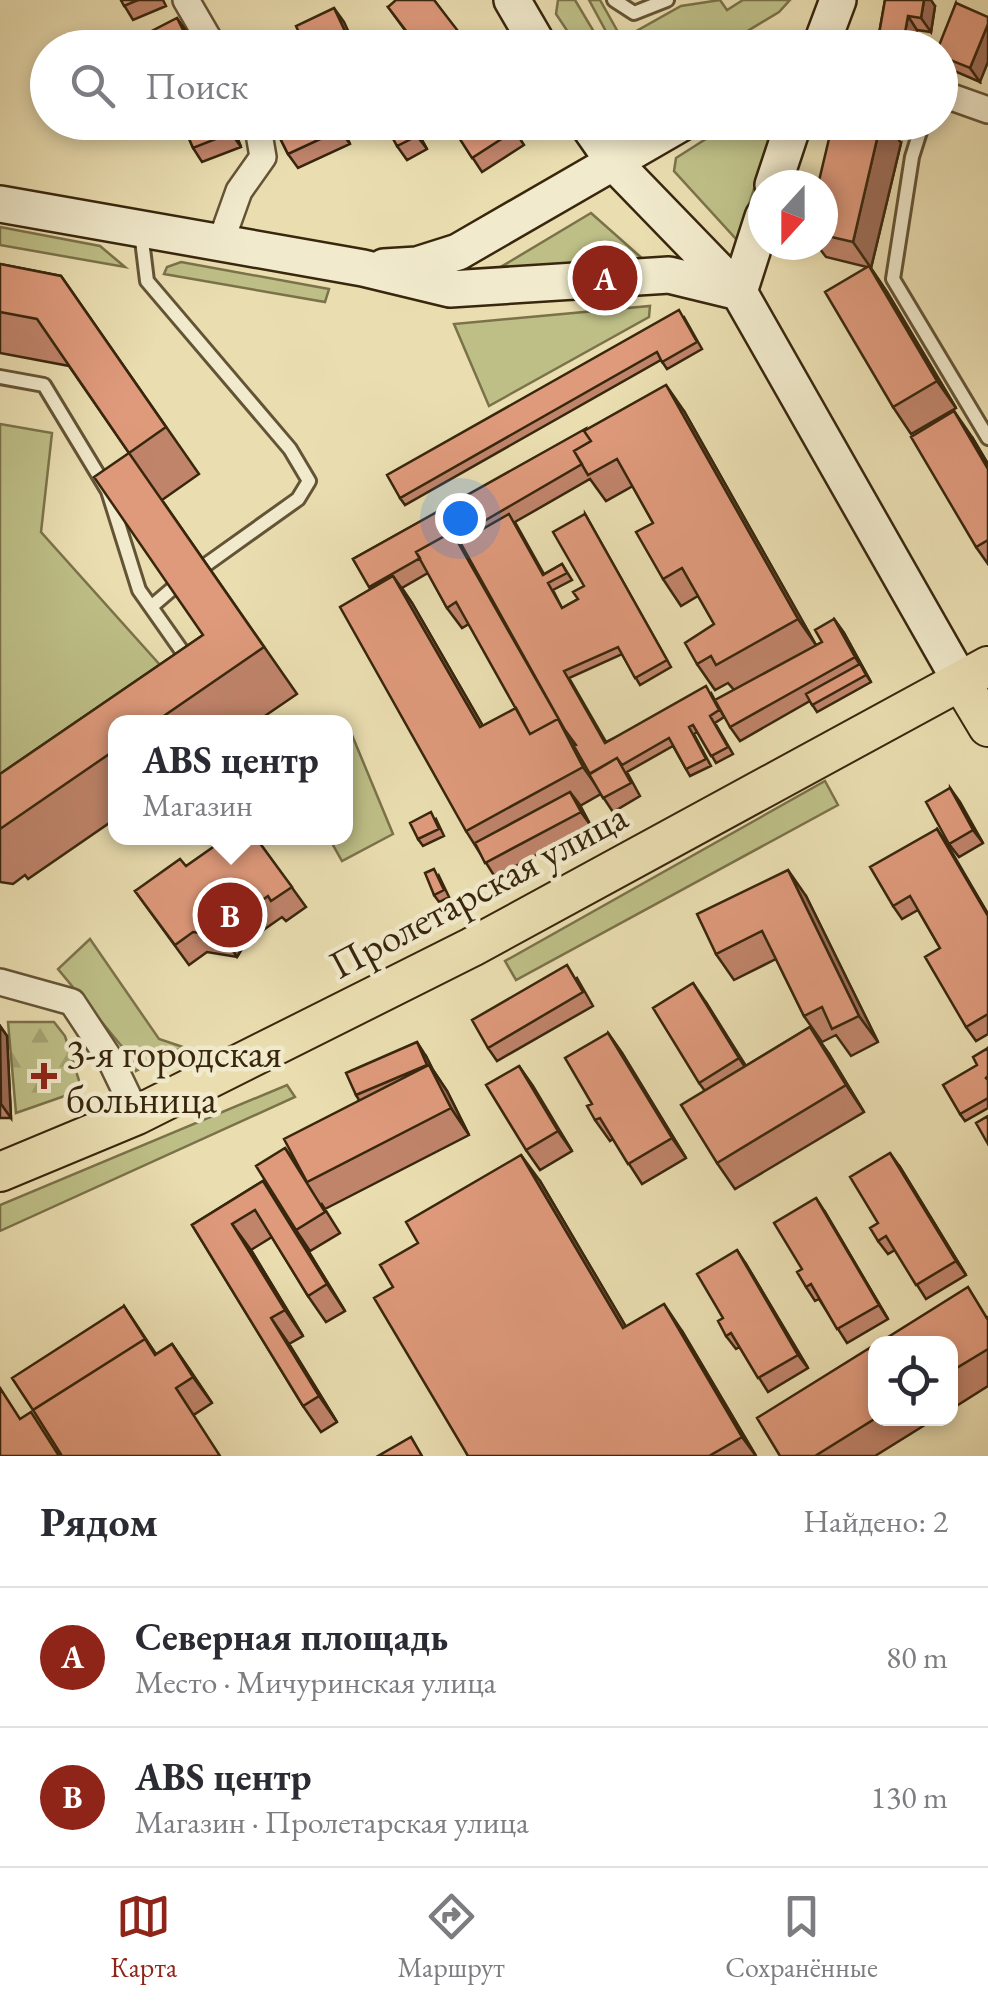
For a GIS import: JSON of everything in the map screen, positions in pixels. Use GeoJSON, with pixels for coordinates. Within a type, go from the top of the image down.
{"type":"FeatureCollection","features":[{"type":"Feature","properties":{"kind":"main road"},"geometry":{"type":"LineString","coordinates":[[512,0],[530,30]]}},
{"type":"Feature","properties":{"kind":"main road"},"geometry":{"type":"LineString","coordinates":[[599,140],[616,165],[739,292],[974,674],[988,726]]}},
{"type":"Feature","properties":{"kind":"main road"},"geometry":{"type":"LineString","coordinates":[[362,268],[417,265],[458,252],[655,140]]}},
{"type":"Feature","properties":{"kind":"main road"},"geometry":{"type":"LineString","coordinates":[[778,170],[788,140]]}},
{"type":"Feature","properties":{"kind":"main road"},"geometry":{"type":"LineString","coordinates":[[0,204],[362,268],[450,289],[668,275],[739,292]]}},
{"type":"Feature","properties":{"kind":"main road"},"geometry":{"type":"LineString","coordinates":[[739,292],[749,260]]}},
{"type":"Feature","properties":{"kind":"main road","name":"Пролетарская улица"},"geometry":{"type":"LineString","coordinates":[[0,1172],[137,1115],[472,947],[974,674]]}},
{"type":"Feature","properties":{"kind":"street"},"geometry":{"type":"LineString","coordinates":[[186,0],[204,30]]}},
{"type":"Feature","properties":{"kind":"street"},"geometry":{"type":"LineString","coordinates":[[958,99],[988,110]]}},
{"type":"Feature","properties":{"kind":"street"},"geometry":{"type":"LineString","coordinates":[[220,244],[239,192],[263,157],[260,140]]}},
{"type":"Feature","properties":{"kind":"street"},"geometry":{"type":"LineString","coordinates":[[0,982],[72,1002],[111,1061],[137,1115]]}},
{"type":"Feature","properties":{"kind":"lane"},"geometry":{"type":"LineString","coordinates":[[614,0],[634,13],[667,0]]}},
{"type":"Feature","properties":{"kind":"lane"},"geometry":{"type":"LineString","coordinates":[[917,140],[893,278],[988,438]]}},
{"type":"Feature","properties":{"kind":"lane"},"geometry":{"type":"LineString","coordinates":[[140,230],[147,281],[290,449],[309,481],[298,500],[207,564]]}},
{"type":"Feature","properties":{"kind":"lane"},"geometry":{"type":"LineString","coordinates":[[0,377],[44,385],[108,491],[139,590],[196,671],[182,682]]}},
{"type":"Feature","properties":{"kind":"lane"},"geometry":{"type":"LineString","coordinates":[[151,607],[172,590]]}},
{"type":"Feature","properties":{"kind":"green space"},"geometry":{"type":"Polygon","coordinates":[[[558,0],[575,0],[593,30],[567,30],[556,14],[558,0]]]}},
{"type":"Feature","properties":{"kind":"green space"},"geometry":{"type":"Polygon","coordinates":[[[589,0],[600,0],[617,30],[605,30],[589,0]]]}},
{"type":"Feature","properties":{"kind":"green space"},"geometry":{"type":"Polygon","coordinates":[[[720,0],[727,10],[743,0],[790,0],[779,12],[749,30],[638,30],[681,6],[720,0]]]}},
{"type":"Feature","properties":{"kind":"green space"},"geometry":{"type":"Polygon","coordinates":[[[704,140],[770,140],[760,170],[748,170],[748,207],[737,240],[674,171],[676,158],[704,140]]]}},
{"type":"Feature","properties":{"kind":"green space"},"geometry":{"type":"Polygon","coordinates":[[[591,213],[644,260],[497,271],[499,268],[591,213]]]}},
{"type":"Feature","properties":{"kind":"green space"},"geometry":{"type":"Polygon","coordinates":[[[0,227],[100,246],[125,267],[0,245],[0,227]]]}},
{"type":"Feature","properties":{"kind":"green space"},"geometry":{"type":"Polygon","coordinates":[[[181,262],[329,289],[325,302],[164,274],[167,267],[181,262]]]}},
{"type":"Feature","properties":{"kind":"green space"},"geometry":{"type":"Polygon","coordinates":[[[650,306],[649,317],[489,406],[454,324],[650,306]]]}},
{"type":"Feature","properties":{"kind":"green space"},"geometry":{"type":"Polygon","coordinates":[[[0,424],[52,433],[41,532],[169,675],[0,783],[0,424]]]}},
{"type":"Feature","properties":{"kind":"green space"},"geometry":{"type":"Polygon","coordinates":[[[353,737],[393,834],[342,861],[333,845],[353,845],[353,737]]]}},
{"type":"Feature","properties":{"kind":"green space"},"geometry":{"type":"Polygon","coordinates":[[[825,781],[838,805],[516,980],[505,961],[825,781]]]}},
{"type":"Feature","properties":{"kind":"green space"},"geometry":{"type":"Polygon","coordinates":[[[90,939],[159,1039],[183,1047],[136,1071],[133,1060],[58,969],[90,939]]]}},
{"type":"Feature","properties":{"kind":"green space","name":"3-я городская больница"},"geometry":{"type":"Polygon","coordinates":[[[8,1022],[54,1022],[65,1036],[82,1090],[16,1113],[8,1022]]]}},
{"type":"Feature","properties":{"kind":"green space"},"geometry":{"type":"Polygon","coordinates":[[[287,1085],[295,1097],[0,1231],[0,1205],[287,1085]]]}},
{"type":"Feature","properties":{"kind":"building"},"geometry":{"type":"Polygon","coordinates":[[[396,0],[434,0],[457,30],[405,30],[388,7],[396,0]]]}},
{"type":"Feature","properties":{"kind":"building"},"geometry":{"type":"Polygon","coordinates":[[[885,0],[924,0],[921,18],[908,16],[905,30],[880,30],[885,0]]]}},
{"type":"Feature","properties":{"kind":"building"},"geometry":{"type":"Polygon","coordinates":[[[956,3],[988,17],[970,68],[958,63],[958,30],[945,30],[956,3]]]}},
{"type":"Feature","properties":{"kind":"building"},"geometry":{"type":"Polygon","coordinates":[[[334,8],[344,30],[298,30],[296,26],[334,8]]]}},
{"type":"Feature","properties":{"kind":"building"},"geometry":{"type":"Polygon","coordinates":[[[177,18],[183,30],[154,30],[177,18]]]}},
{"type":"Feature","properties":{"kind":"building"},"geometry":{"type":"Polygon","coordinates":[[[190,140],[213,140],[193,148],[190,140]]]}},
{"type":"Feature","properties":{"kind":"building"},"geometry":{"type":"Polygon","coordinates":[[[281,140],[318,140],[288,154],[281,140]]]}},
{"type":"Feature","properties":{"kind":"building"},"geometry":{"type":"Polygon","coordinates":[[[460,140],[500,140],[472,158],[460,140]]]}},
{"type":"Feature","properties":{"kind":"building"},"geometry":{"type":"Polygon","coordinates":[[[829,140],[877,140],[853,242],[838,238],[838,170],[822,170],[829,140]]]}},
{"type":"Feature","properties":{"kind":"building"},"geometry":{"type":"Polygon","coordinates":[[[0,264],[61,276],[166,427],[129,453],[37,319],[0,312],[0,264]]]}},
{"type":"Feature","properties":{"kind":"building"},"geometry":{"type":"Polygon","coordinates":[[[869,266],[937,381],[893,407],[825,292],[869,266]]]}},
{"type":"Feature","properties":{"kind":"building"},"geometry":{"type":"Polygon","coordinates":[[[679,310],[697,342],[662,362],[657,352],[400,498],[387,475],[679,310]]]}},
{"type":"Feature","properties":{"kind":"building"},"geometry":{"type":"Polygon","coordinates":[[[666,385],[798,619],[716,665],[711,656],[697,664],[685,643],[714,624],[682,568],[663,579],[636,532],[653,523],[617,459],[588,475],[574,451],[591,441],[584,431],[666,385]]]}},
{"type":"Feature","properties":{"kind":"building"},"geometry":{"type":"Polygon","coordinates":[[[954,411],[988,469],[988,540],[976,547],[911,437],[954,411]]]}},
{"type":"Feature","properties":{"kind":"building"},"geometry":{"type":"Polygon","coordinates":[[[585,429],[591,441],[574,451],[582,464],[455,538],[452,532],[416,552],[420,558],[369,587],[353,559],[585,429]]]}},
{"type":"Feature","properties":{"kind":"building"},"geometry":{"type":"Polygon","coordinates":[[[129,453],[264,647],[165,715],[108,715],[108,755],[0,829],[0,774],[203,635],[94,477],[129,453]]]}},
{"type":"Feature","properties":{"kind":"building"},"geometry":{"type":"Polygon","coordinates":[[[509,514],[543,575],[562,564],[567,573],[548,583],[562,608],[578,599],[573,592],[584,586],[553,532],[585,514],[667,660],[635,678],[618,647],[564,671],[605,743],[706,686],[719,710],[710,716],[728,747],[711,756],[693,725],[689,727],[706,759],[686,769],[669,738],[622,765],[617,758],[590,774],[460,542],[509,514]]]}},
{"type":"Feature","properties":{"kind":"building"},"geometry":{"type":"Polygon","coordinates":[[[452,532],[562,725],[558,719],[530,734],[456,602],[447,608],[416,552],[452,532]]]}},
{"type":"Feature","properties":{"kind":"building"},"geometry":{"type":"Polygon","coordinates":[[[393,576],[480,727],[516,708],[530,734],[558,719],[583,767],[466,831],[340,607],[393,576]]]}},
{"type":"Feature","properties":{"kind":"building"},"geometry":{"type":"Polygon","coordinates":[[[834,619],[855,657],[730,727],[715,700],[822,642],[815,630],[834,619]]]}},
{"type":"Feature","properties":{"kind":"building"},"geometry":{"type":"Polygon","coordinates":[[[860,664],[866,675],[812,705],[806,694],[860,664]]]}},
{"type":"Feature","properties":{"kind":"building"},"geometry":{"type":"Polygon","coordinates":[[[617,758],[631,783],[603,798],[589,774],[617,758]]]}},
{"type":"Feature","properties":{"kind":"building"},"geometry":{"type":"Polygon","coordinates":[[[950,788],[973,830],[949,844],[926,802],[950,788]]]}},
{"type":"Feature","properties":{"kind":"building"},"geometry":{"type":"Polygon","coordinates":[[[570,792],[581,812],[485,863],[475,843],[570,792]]]}},
{"type":"Feature","properties":{"kind":"building"},"geometry":{"type":"Polygon","coordinates":[[[431,812],[439,829],[418,839],[410,823],[431,812]]]}},
{"type":"Feature","properties":{"kind":"building"},"geometry":{"type":"Polygon","coordinates":[[[937,829],[988,916],[988,1014],[966,1027],[925,957],[940,948],[910,896],[893,906],[870,867],[937,829]]]}},
{"type":"Feature","properties":{"kind":"building"},"geometry":{"type":"Polygon","coordinates":[[[216,845],[261,845],[292,887],[271,901],[268,896],[232,922],[223,936],[193,932],[175,945],[135,891],[180,859],[186,866],[216,845]]]}},
{"type":"Feature","properties":{"kind":"building"},"geometry":{"type":"Polygon","coordinates":[[[434,869],[444,890],[434,895],[425,873],[434,869]]]}},
{"type":"Feature","properties":{"kind":"building"},"geometry":{"type":"Polygon","coordinates":[[[788,870],[859,1016],[832,1029],[822,1007],[804,1016],[762,931],[716,954],[697,914],[788,870]]]}},
{"type":"Feature","properties":{"kind":"building"},"geometry":{"type":"Polygon","coordinates":[[[567,965],[583,992],[488,1048],[472,1020],[567,965]]]}},
{"type":"Feature","properties":{"kind":"building"},"geometry":{"type":"Polygon","coordinates":[[[693,983],[739,1058],[699,1083],[653,1008],[693,983]]]}},
{"type":"Feature","properties":{"kind":"building"},"geometry":{"type":"Polygon","coordinates":[[[810,1027],[846,1085],[717,1163],[681,1105],[810,1027]]]}},
{"type":"Feature","properties":{"kind":"building"},"geometry":{"type":"Polygon","coordinates":[[[608,1033],[672,1138],[628,1164],[600,1118],[595,1120],[587,1106],[592,1104],[565,1058],[608,1033]]]}},
{"type":"Feature","properties":{"kind":"building"},"geometry":{"type":"Polygon","coordinates":[[[417,1042],[427,1065],[356,1095],[346,1073],[417,1042]]]}},
{"type":"Feature","properties":{"kind":"building"},"geometry":{"type":"Polygon","coordinates":[[[988,1048],[988,1098],[960,1114],[943,1085],[977,1065],[973,1057],[988,1048]]]}},
{"type":"Feature","properties":{"kind":"building"},"geometry":{"type":"Polygon","coordinates":[[[429,1065],[451,1108],[307,1182],[284,1139],[429,1065]]]}},
{"type":"Feature","properties":{"kind":"building"},"geometry":{"type":"Polygon","coordinates":[[[519,1066],[558,1131],[526,1150],[486,1085],[519,1066]]]}},
{"type":"Feature","properties":{"kind":"building"},"geometry":{"type":"Polygon","coordinates":[[[988,1116],[988,1144],[976,1123],[988,1116]]]}},
{"type":"Feature","properties":{"kind":"building"},"geometry":{"type":"Polygon","coordinates":[[[285,1148],[325,1212],[296,1230],[256,1166],[285,1148]]]}},
{"type":"Feature","properties":{"kind":"building"},"geometry":{"type":"Polygon","coordinates":[[[890,1153],[956,1261],[916,1285],[886,1236],[878,1241],[870,1228],[878,1223],[850,1177],[890,1153]]]}},
{"type":"Feature","properties":{"kind":"building"},"geometry":{"type":"Polygon","coordinates":[[[521,1155],[623,1328],[664,1304],[742,1437],[709,1456],[468,1456],[374,1298],[393,1287],[380,1265],[418,1243],[406,1222],[521,1155]]]}},
{"type":"Feature","properties":{"kind":"building"},"geometry":{"type":"Polygon","coordinates":[[[263,1181],[327,1284],[308,1296],[255,1210],[232,1224],[285,1310],[271,1318],[319,1396],[303,1406],[192,1225],[263,1181]]]}},
{"type":"Feature","properties":{"kind":"building"},"geometry":{"type":"Polygon","coordinates":[[[816,1198],[879,1305],[837,1329],[811,1284],[806,1287],[797,1272],[802,1269],[774,1223],[816,1198]]]}},
{"type":"Feature","properties":{"kind":"building"},"geometry":{"type":"Polygon","coordinates":[[[737,1250],[798,1355],[758,1378],[731,1333],[726,1336],[718,1321],[723,1318],[697,1274],[737,1250]]]}},
{"type":"Feature","properties":{"kind":"building"},"geometry":{"type":"Polygon","coordinates":[[[968,1287],[988,1320],[988,1349],[958,1367],[958,1336],[890,1336],[968,1287]]]}},
{"type":"Feature","properties":{"kind":"building"},"geometry":{"type":"Polygon","coordinates":[[[124,1306],[149,1345],[145,1339],[33,1410],[12,1378],[124,1306]]]}},
{"type":"Feature","properties":{"kind":"building"},"geometry":{"type":"Polygon","coordinates":[[[145,1339],[155,1355],[172,1344],[193,1377],[176,1388],[220,1456],[62,1456],[33,1410],[145,1339]]]}},
{"type":"Feature","properties":{"kind":"building"},"geometry":{"type":"Polygon","coordinates":[[[868,1349],[868,1423],[815,1456],[780,1456],[757,1418],[868,1349]]]}},
{"type":"Feature","properties":{"kind":"building"},"geometry":{"type":"Polygon","coordinates":[[[0,1388],[20,1419],[31,1412],[59,1456],[0,1456],[0,1388]]]}},
{"type":"Feature","properties":{"kind":"building"},"geometry":{"type":"Polygon","coordinates":[[[411,1437],[422,1456],[378,1456],[411,1437]]]}},
{"type":"Feature","properties":{"kind":"place","name":"Северная площадь"},"geometry":{"type":"Point","coordinates":[605,278]}},
{"type":"Feature","properties":{"kind":"place","name":"ABS центр"},"geometry":{"type":"Point","coordinates":[230,915]}},
{"type":"Feature","properties":{"kind":"place","name":"3-я городская больница"},"geometry":{"type":"Point","coordinates":[44,1076]}}]}
